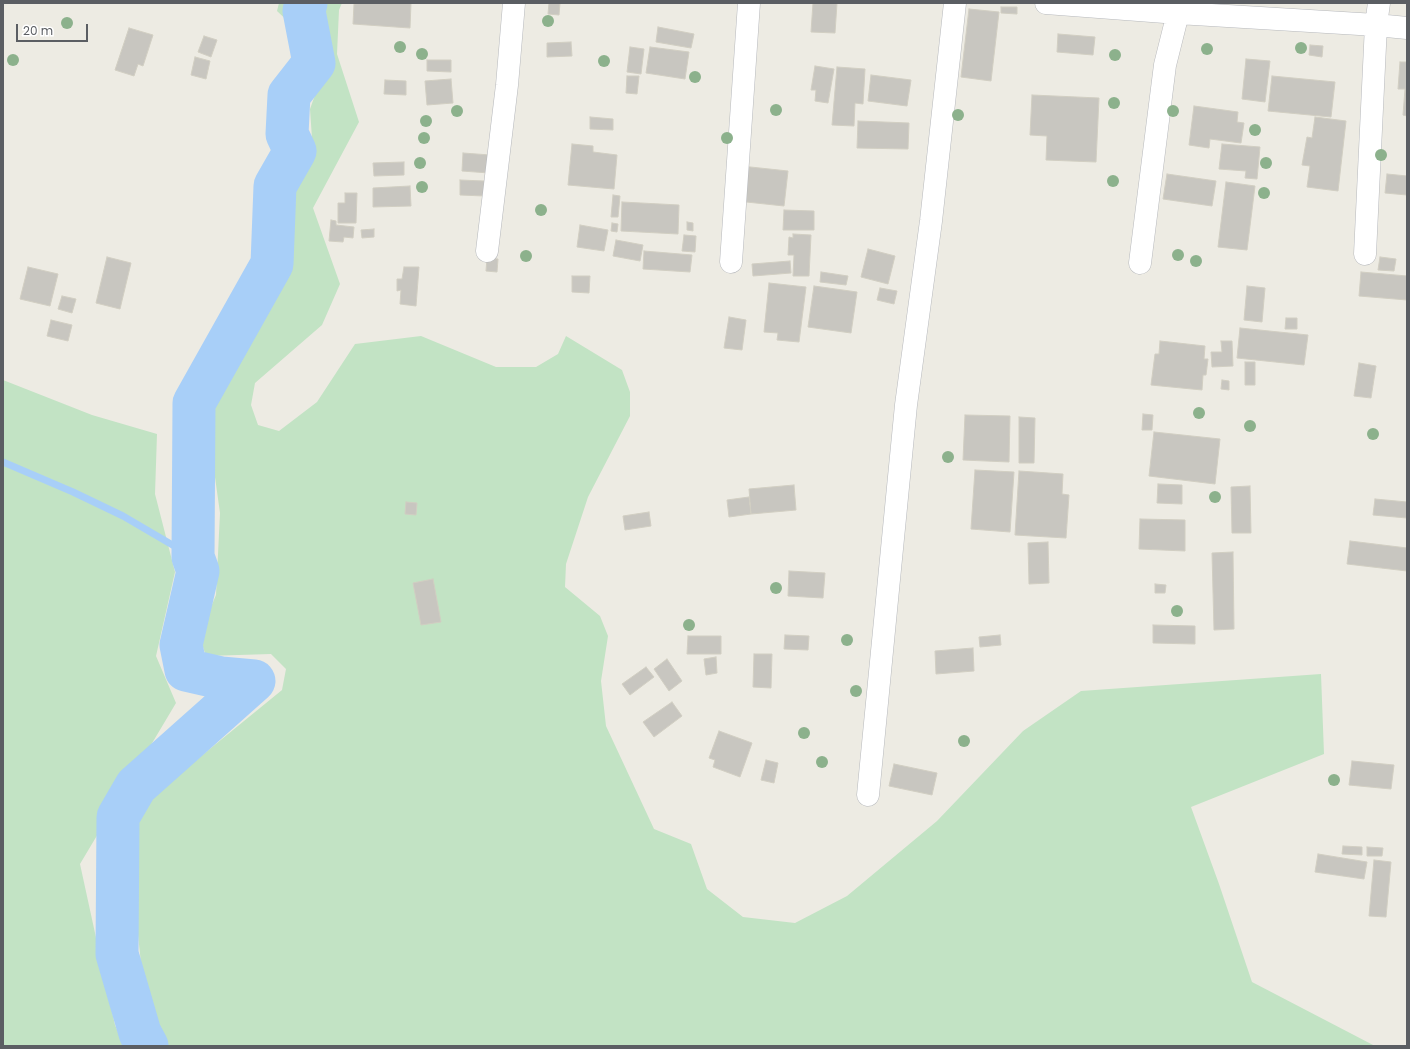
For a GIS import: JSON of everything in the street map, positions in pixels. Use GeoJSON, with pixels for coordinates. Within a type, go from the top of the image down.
{"type":"FeatureCollection","features":[{"type":"Feature","properties":{"kind":"street"},"geometry":{"type":"LineString","coordinates":[[487,251],[507,85],[514,3]]}},
{"type":"Feature","properties":{"kind":"street"},"geometry":{"type":"LineString","coordinates":[[731,262],[750,3]]}},
{"type":"Feature","properties":{"kind":"street"},"geometry":{"type":"LineString","coordinates":[[868,795],[906,405],[931,221],[955,3]]}},
{"type":"Feature","properties":{"kind":"street"},"geometry":{"type":"LineString","coordinates":[[1046,3],[1179,8],[1407,28]]}},
{"type":"Feature","properties":{"kind":"street"},"geometry":{"type":"LineString","coordinates":[[1365,254],[1376,25],[1379,3]]}},
{"type":"Feature","properties":{"kind":"street"},"geometry":{"type":"LineString","coordinates":[[1140,263],[1165,65],[1179,8]]}},
{"type":"Feature","properties":{"kind":"green space"},"geometry":{"type":"Polygon","coordinates":[[[279,3],[342,3],[339,10],[337,54],[359,122],[313,208],[340,284],[322,325],[255,383],[251,405],[258,425],[279,431],[317,402],[355,344],[421,336],[496,367],[536,367],[558,354],[566,336],[622,370],[630,392],[630,416],[588,497],[566,564],[565,587],[600,616],[608,636],[601,681],[606,726],[654,829],[691,844],[707,889],[743,917],[795,923],[847,896],[937,821],[1023,731],[1081,691],[1321,674],[1324,754],[1191,807],[1252,982],[1375,1046],[158,1046],[148,1030],[133,887],[135,818],[146,801],[282,690],[286,669],[271,654],[206,656],[199,635],[216,595],[220,513],[207,420],[212,398],[261,323],[287,262],[291,194],[313,153],[310,109],[324,70],[323,25],[294,27],[277,11],[279,3]]]}},
{"type":"Feature","properties":{"kind":"green space"},"geometry":{"type":"Polygon","coordinates":[[[3,380],[92,415],[157,434],[155,494],[175,572],[156,656],[176,703],[80,864],[115,1025],[124,1046],[3,1046],[3,380]]]}},
{"type":"Feature","properties":{"kind":"building"},"geometry":{"type":"Polygon","coordinates":[[[411,3],[410,28],[353,24],[354,4],[411,3]]]}},
{"type":"Feature","properties":{"kind":"building"},"geometry":{"type":"Polygon","coordinates":[[[549,3],[560,3],[559,15],[548,14],[549,3]]]}},
{"type":"Feature","properties":{"kind":"building"},"geometry":{"type":"Polygon","coordinates":[[[813,3],[837,3],[835,33],[811,32],[813,3]]]}},
{"type":"Feature","properties":{"kind":"building"},"geometry":{"type":"Polygon","coordinates":[[[1001,7],[1017,7],[1017,14],[1001,13],[1001,7]]]}},
{"type":"Feature","properties":{"kind":"building"},"geometry":{"type":"Polygon","coordinates":[[[969,9],[999,12],[991,81],[961,77],[969,9]]]}},
{"type":"Feature","properties":{"kind":"building"},"geometry":{"type":"Polygon","coordinates":[[[658,27],[694,34],[691,48],[656,42],[658,27]]]}},
{"type":"Feature","properties":{"kind":"building"},"geometry":{"type":"Polygon","coordinates":[[[129,28],[153,35],[143,66],[138,64],[134,76],[115,70],[129,28]]]}},
{"type":"Feature","properties":{"kind":"building"},"geometry":{"type":"Polygon","coordinates":[[[1058,34],[1095,37],[1093,55],[1057,52],[1058,34]]]}},
{"type":"Feature","properties":{"kind":"building"},"geometry":{"type":"Polygon","coordinates":[[[204,36],[217,40],[211,57],[198,52],[204,36]]]}},
{"type":"Feature","properties":{"kind":"building"},"geometry":{"type":"Polygon","coordinates":[[[571,42],[572,56],[547,57],[547,43],[571,42]]]}},
{"type":"Feature","properties":{"kind":"building"},"geometry":{"type":"Polygon","coordinates":[[[1310,45],[1323,46],[1322,57],[1309,55],[1310,45]]]}},
{"type":"Feature","properties":{"kind":"building"},"geometry":{"type":"Polygon","coordinates":[[[630,47],[644,49],[641,74],[627,72],[630,47]]]}},
{"type":"Feature","properties":{"kind":"building"},"geometry":{"type":"Polygon","coordinates":[[[650,47],[689,52],[685,79],[646,73],[650,47]]]}},
{"type":"Feature","properties":{"kind":"building"},"geometry":{"type":"Polygon","coordinates":[[[195,57],[210,61],[206,79],[191,75],[195,57]]]}},
{"type":"Feature","properties":{"kind":"building"},"geometry":{"type":"Polygon","coordinates":[[[1246,59],[1270,61],[1265,102],[1242,99],[1246,59]]]}},
{"type":"Feature","properties":{"kind":"building"},"geometry":{"type":"Polygon","coordinates":[[[427,60],[451,60],[451,72],[427,71],[427,60]]]}},
{"type":"Feature","properties":{"kind":"building"},"geometry":{"type":"Polygon","coordinates":[[[1400,62],[1407,62],[1407,116],[1403,115],[1405,89],[1398,89],[1400,62]]]}},
{"type":"Feature","properties":{"kind":"building"},"geometry":{"type":"Polygon","coordinates":[[[815,66],[834,69],[828,103],[815,101],[816,90],[811,90],[815,66]]]}},
{"type":"Feature","properties":{"kind":"building"},"geometry":{"type":"Polygon","coordinates":[[[837,67],[865,69],[863,104],[855,103],[854,126],[832,125],[837,67]]]}},
{"type":"Feature","properties":{"kind":"building"},"geometry":{"type":"Polygon","coordinates":[[[871,75],[911,80],[907,106],[868,101],[871,75]]]}},
{"type":"Feature","properties":{"kind":"building"},"geometry":{"type":"Polygon","coordinates":[[[627,76],[639,76],[637,94],[626,93],[627,76]]]}},
{"type":"Feature","properties":{"kind":"building"},"geometry":{"type":"Polygon","coordinates":[[[1272,76],[1335,82],[1331,117],[1268,111],[1272,76]]]}},
{"type":"Feature","properties":{"kind":"building"},"geometry":{"type":"Polygon","coordinates":[[[451,79],[453,103],[427,105],[425,81],[451,79]]]}},
{"type":"Feature","properties":{"kind":"building"},"geometry":{"type":"Polygon","coordinates":[[[385,80],[406,81],[406,95],[384,94],[385,80]]]}},
{"type":"Feature","properties":{"kind":"building"},"geometry":{"type":"Polygon","coordinates":[[[1032,95],[1099,98],[1096,162],[1046,160],[1047,136],[1030,135],[1032,95]]]}},
{"type":"Feature","properties":{"kind":"building"},"geometry":{"type":"Polygon","coordinates":[[[1194,106],[1238,112],[1237,122],[1244,123],[1241,143],[1210,139],[1209,148],[1189,145],[1194,106]]]}},
{"type":"Feature","properties":{"kind":"building"},"geometry":{"type":"Polygon","coordinates":[[[590,117],[613,119],[613,130],[590,129],[590,117]]]}},
{"type":"Feature","properties":{"kind":"building"},"geometry":{"type":"Polygon","coordinates":[[[1315,117],[1346,121],[1338,191],[1307,187],[1310,166],[1302,165],[1307,137],[1312,138],[1315,117]]]}},
{"type":"Feature","properties":{"kind":"building"},"geometry":{"type":"Polygon","coordinates":[[[858,121],[909,123],[908,149],[857,148],[858,121]]]}},
{"type":"Feature","properties":{"kind":"building"},"geometry":{"type":"Polygon","coordinates":[[[572,144],[593,146],[593,152],[617,155],[614,189],[568,185],[572,144]]]}},
{"type":"Feature","properties":{"kind":"building"},"geometry":{"type":"Polygon","coordinates":[[[1222,144],[1260,147],[1257,179],[1245,178],[1246,171],[1219,169],[1222,144]]]}},
{"type":"Feature","properties":{"kind":"building"},"geometry":{"type":"Polygon","coordinates":[[[463,153],[490,155],[489,173],[462,171],[463,153]]]}},
{"type":"Feature","properties":{"kind":"building"},"geometry":{"type":"Polygon","coordinates":[[[404,162],[404,175],[374,176],[373,163],[404,162]]]}},
{"type":"Feature","properties":{"kind":"building"},"geometry":{"type":"Polygon","coordinates":[[[741,166],[788,171],[784,206],[737,201],[741,166]]]}},
{"type":"Feature","properties":{"kind":"building"},"geometry":{"type":"Polygon","coordinates":[[[1167,174],[1216,181],[1212,206],[1163,199],[1167,174]]]}},
{"type":"Feature","properties":{"kind":"building"},"geometry":{"type":"Polygon","coordinates":[[[1387,174],[1407,176],[1407,195],[1385,193],[1387,174]]]}},
{"type":"Feature","properties":{"kind":"building"},"geometry":{"type":"Polygon","coordinates":[[[460,180],[484,181],[484,196],[460,195],[460,180]]]}},
{"type":"Feature","properties":{"kind":"building"},"geometry":{"type":"Polygon","coordinates":[[[1226,182],[1255,186],[1247,250],[1218,247],[1226,182]]]}},
{"type":"Feature","properties":{"kind":"building"},"geometry":{"type":"Polygon","coordinates":[[[410,186],[411,206],[373,207],[373,188],[410,186]]]}},
{"type":"Feature","properties":{"kind":"building"},"geometry":{"type":"Polygon","coordinates":[[[345,193],[357,193],[356,223],[338,223],[338,203],[345,203],[345,193]]]}},
{"type":"Feature","properties":{"kind":"building"},"geometry":{"type":"Polygon","coordinates":[[[613,195],[620,196],[618,217],[611,217],[613,195]]]}},
{"type":"Feature","properties":{"kind":"building"},"geometry":{"type":"Polygon","coordinates":[[[622,202],[679,205],[678,234],[621,231],[622,202]]]}},
{"type":"Feature","properties":{"kind":"building"},"geometry":{"type":"Polygon","coordinates":[[[784,210],[814,211],[814,230],[783,230],[784,210]]]}},
{"type":"Feature","properties":{"kind":"building"},"geometry":{"type":"Polygon","coordinates":[[[331,220],[336,221],[336,225],[354,227],[353,238],[344,237],[343,242],[329,241],[331,220]]]}},
{"type":"Feature","properties":{"kind":"building"},"geometry":{"type":"Polygon","coordinates":[[[687,222],[693,223],[693,231],[687,230],[687,222]]]}},
{"type":"Feature","properties":{"kind":"building"},"geometry":{"type":"Polygon","coordinates":[[[612,223],[618,224],[617,232],[611,231],[612,223]]]}},
{"type":"Feature","properties":{"kind":"building"},"geometry":{"type":"Polygon","coordinates":[[[580,225],[608,230],[604,251],[577,247],[580,225]]]}},
{"type":"Feature","properties":{"kind":"building"},"geometry":{"type":"Polygon","coordinates":[[[374,229],[374,237],[362,238],[361,230],[374,229]]]}},
{"type":"Feature","properties":{"kind":"building"},"geometry":{"type":"Polygon","coordinates":[[[793,234],[811,235],[809,276],[793,276],[794,255],[788,255],[789,237],[793,238],[793,234]]]}},
{"type":"Feature","properties":{"kind":"building"},"geometry":{"type":"Polygon","coordinates":[[[684,235],[696,236],[695,252],[682,251],[684,235]]]}},
{"type":"Feature","properties":{"kind":"building"},"geometry":{"type":"Polygon","coordinates":[[[616,240],[643,245],[640,261],[613,256],[616,240]]]}},
{"type":"Feature","properties":{"kind":"building"},"geometry":{"type":"Polygon","coordinates":[[[868,249],[895,256],[888,284],[861,277],[868,249]]]}},
{"type":"Feature","properties":{"kind":"building"},"geometry":{"type":"Polygon","coordinates":[[[644,251],[692,255],[690,272],[643,269],[644,251]]]}},
{"type":"Feature","properties":{"kind":"building"},"geometry":{"type":"Polygon","coordinates":[[[107,257],[131,263],[120,309],[96,303],[107,257]]]}},
{"type":"Feature","properties":{"kind":"building"},"geometry":{"type":"Polygon","coordinates":[[[1380,257],[1396,259],[1394,271],[1378,270],[1380,257]]]}},
{"type":"Feature","properties":{"kind":"building"},"geometry":{"type":"Polygon","coordinates":[[[487,258],[498,259],[497,272],[486,271],[487,258]]]}},
{"type":"Feature","properties":{"kind":"building"},"geometry":{"type":"Polygon","coordinates":[[[790,261],[791,273],[753,276],[752,264],[790,261]]]}},
{"type":"Feature","properties":{"kind":"building"},"geometry":{"type":"Polygon","coordinates":[[[28,267],[58,274],[50,306],[20,299],[28,267]]]}},
{"type":"Feature","properties":{"kind":"building"},"geometry":{"type":"Polygon","coordinates":[[[404,267],[419,267],[416,306],[400,304],[401,290],[397,291],[397,279],[402,279],[404,267]]]}},
{"type":"Feature","properties":{"kind":"building"},"geometry":{"type":"Polygon","coordinates":[[[821,272],[848,276],[846,285],[820,282],[821,272]]]}},
{"type":"Feature","properties":{"kind":"building"},"geometry":{"type":"Polygon","coordinates":[[[1361,272],[1407,276],[1407,300],[1359,296],[1361,272]]]}},
{"type":"Feature","properties":{"kind":"building"},"geometry":{"type":"Polygon","coordinates":[[[572,276],[590,276],[589,293],[572,292],[572,276]]]}},
{"type":"Feature","properties":{"kind":"building"},"geometry":{"type":"Polygon","coordinates":[[[769,283],[806,287],[799,342],[777,340],[778,333],[764,332],[769,283]]]}},
{"type":"Feature","properties":{"kind":"building"},"geometry":{"type":"Polygon","coordinates":[[[814,286],[857,292],[851,333],[808,327],[814,286]]]}},
{"type":"Feature","properties":{"kind":"building"},"geometry":{"type":"Polygon","coordinates":[[[1247,286],[1265,288],[1262,322],[1244,320],[1247,286]]]}},
{"type":"Feature","properties":{"kind":"building"},"geometry":{"type":"Polygon","coordinates":[[[880,288],[897,291],[894,304],[877,300],[880,288]]]}},
{"type":"Feature","properties":{"kind":"building"},"geometry":{"type":"Polygon","coordinates":[[[62,296],[76,299],[72,313],[58,309],[62,296]]]}},
{"type":"Feature","properties":{"kind":"building"},"geometry":{"type":"Polygon","coordinates":[[[729,317],[746,320],[742,350],[724,348],[729,317]]]}},
{"type":"Feature","properties":{"kind":"building"},"geometry":{"type":"Polygon","coordinates":[[[1286,318],[1297,318],[1297,329],[1285,329],[1286,318]]]}},
{"type":"Feature","properties":{"kind":"building"},"geometry":{"type":"Polygon","coordinates":[[[51,320],[72,325],[68,341],[47,336],[51,320]]]}},
{"type":"Feature","properties":{"kind":"building"},"geometry":{"type":"Polygon","coordinates":[[[1240,328],[1308,335],[1304,365],[1237,358],[1240,328]]]}},
{"type":"Feature","properties":{"kind":"building"},"geometry":{"type":"Polygon","coordinates":[[[1160,341],[1205,346],[1204,359],[1208,359],[1206,375],[1203,375],[1202,390],[1151,385],[1155,354],[1159,354],[1160,341]]]}},
{"type":"Feature","properties":{"kind":"building"},"geometry":{"type":"Polygon","coordinates":[[[1221,341],[1232,341],[1233,366],[1212,367],[1211,352],[1222,352],[1221,341]]]}},
{"type":"Feature","properties":{"kind":"building"},"geometry":{"type":"Polygon","coordinates":[[[1245,362],[1255,362],[1255,385],[1245,385],[1245,362]]]}},
{"type":"Feature","properties":{"kind":"building"},"geometry":{"type":"Polygon","coordinates":[[[1359,363],[1376,366],[1371,398],[1354,396],[1359,363]]]}},
{"type":"Feature","properties":{"kind":"building"},"geometry":{"type":"Polygon","coordinates":[[[1222,380],[1229,381],[1229,390],[1221,389],[1222,380]]]}},
{"type":"Feature","properties":{"kind":"building"},"geometry":{"type":"Polygon","coordinates":[[[1143,414],[1153,415],[1152,430],[1142,430],[1143,414]]]}},
{"type":"Feature","properties":{"kind":"building"},"geometry":{"type":"Polygon","coordinates":[[[965,415],[1010,416],[1009,462],[963,460],[965,415]]]}},
{"type":"Feature","properties":{"kind":"building"},"geometry":{"type":"Polygon","coordinates":[[[1019,417],[1035,418],[1034,463],[1019,463],[1019,417]]]}},
{"type":"Feature","properties":{"kind":"building"},"geometry":{"type":"Polygon","coordinates":[[[1154,432],[1220,439],[1215,484],[1149,476],[1154,432]]]}},
{"type":"Feature","properties":{"kind":"building"},"geometry":{"type":"Polygon","coordinates":[[[975,470],[1014,472],[1010,532],[971,529],[975,470]]]}},
{"type":"Feature","properties":{"kind":"building"},"geometry":{"type":"Polygon","coordinates":[[[1019,471],[1063,474],[1062,494],[1069,495],[1066,538],[1015,535],[1019,471]]]}},
{"type":"Feature","properties":{"kind":"building"},"geometry":{"type":"Polygon","coordinates":[[[1158,484],[1182,485],[1182,504],[1157,503],[1158,484]]]}},
{"type":"Feature","properties":{"kind":"building"},"geometry":{"type":"Polygon","coordinates":[[[794,485],[796,510],[751,514],[749,489],[794,485]]]}},
{"type":"Feature","properties":{"kind":"building"},"geometry":{"type":"Polygon","coordinates":[[[1250,486],[1251,533],[1232,533],[1231,487],[1250,486]]]}},
{"type":"Feature","properties":{"kind":"building"},"geometry":{"type":"Polygon","coordinates":[[[749,497],[751,514],[729,517],[727,500],[749,497]]]}},
{"type":"Feature","properties":{"kind":"building"},"geometry":{"type":"Polygon","coordinates":[[[1375,499],[1407,502],[1407,518],[1373,515],[1375,499]]]}},
{"type":"Feature","properties":{"kind":"building"},"geometry":{"type":"Polygon","coordinates":[[[406,502],[417,503],[416,515],[405,514],[406,502]]]}},
{"type":"Feature","properties":{"kind":"building"},"geometry":{"type":"Polygon","coordinates":[[[649,512],[651,526],[625,530],[623,516],[649,512]]]}},
{"type":"Feature","properties":{"kind":"building"},"geometry":{"type":"Polygon","coordinates":[[[1140,519],[1185,520],[1185,551],[1139,549],[1140,519]]]}},
{"type":"Feature","properties":{"kind":"building"},"geometry":{"type":"Polygon","coordinates":[[[1350,541],[1407,548],[1407,571],[1347,564],[1350,541]]]}},
{"type":"Feature","properties":{"kind":"building"},"geometry":{"type":"Polygon","coordinates":[[[1048,542],[1049,583],[1029,584],[1028,543],[1048,542]]]}},
{"type":"Feature","properties":{"kind":"building"},"geometry":{"type":"Polygon","coordinates":[[[1233,552],[1234,629],[1214,630],[1212,553],[1233,552]]]}},
{"type":"Feature","properties":{"kind":"building"},"geometry":{"type":"Polygon","coordinates":[[[789,571],[825,573],[823,598],[788,596],[789,571]]]}},
{"type":"Feature","properties":{"kind":"building"},"geometry":{"type":"Polygon","coordinates":[[[433,579],[441,622],[421,625],[413,583],[433,579]]]}},
{"type":"Feature","properties":{"kind":"building"},"geometry":{"type":"Polygon","coordinates":[[[1155,584],[1166,585],[1165,593],[1155,593],[1155,584]]]}},
{"type":"Feature","properties":{"kind":"building"},"geometry":{"type":"Polygon","coordinates":[[[1153,625],[1195,626],[1195,644],[1153,643],[1153,625]]]}},
{"type":"Feature","properties":{"kind":"building"},"geometry":{"type":"Polygon","coordinates":[[[785,635],[809,636],[808,650],[784,649],[785,635]]]}},
{"type":"Feature","properties":{"kind":"building"},"geometry":{"type":"Polygon","coordinates":[[[1000,635],[1001,645],[980,647],[979,637],[1000,635]]]}},
{"type":"Feature","properties":{"kind":"building"},"geometry":{"type":"Polygon","coordinates":[[[688,636],[721,636],[721,654],[687,654],[688,636]]]}},
{"type":"Feature","properties":{"kind":"building"},"geometry":{"type":"Polygon","coordinates":[[[973,648],[974,671],[936,674],[935,651],[973,648]]]}},
{"type":"Feature","properties":{"kind":"building"},"geometry":{"type":"Polygon","coordinates":[[[754,654],[772,654],[771,688],[753,687],[754,654]]]}},
{"type":"Feature","properties":{"kind":"building"},"geometry":{"type":"Polygon","coordinates":[[[716,657],[717,673],[706,675],[704,659],[716,657]]]}},
{"type":"Feature","properties":{"kind":"building"},"geometry":{"type":"Polygon","coordinates":[[[667,659],[682,681],[669,691],[654,669],[667,659]]]}},
{"type":"Feature","properties":{"kind":"building"},"geometry":{"type":"Polygon","coordinates":[[[646,667],[654,677],[630,695],[622,684],[646,667]]]}},
{"type":"Feature","properties":{"kind":"building"},"geometry":{"type":"Polygon","coordinates":[[[672,702],[682,716],[654,737],[643,722],[672,702]]]}},
{"type":"Feature","properties":{"kind":"building"},"geometry":{"type":"Polygon","coordinates":[[[719,731],[752,743],[740,777],[713,767],[715,760],[709,758],[719,731]]]}},
{"type":"Feature","properties":{"kind":"building"},"geometry":{"type":"Polygon","coordinates":[[[766,760],[778,763],[774,783],[761,780],[766,760]]]}},
{"type":"Feature","properties":{"kind":"building"},"geometry":{"type":"Polygon","coordinates":[[[1352,761],[1394,765],[1391,789],[1349,785],[1352,761]]]}},
{"type":"Feature","properties":{"kind":"building"},"geometry":{"type":"Polygon","coordinates":[[[894,764],[937,773],[932,795],[889,786],[894,764]]]}},
{"type":"Feature","properties":{"kind":"building"},"geometry":{"type":"Polygon","coordinates":[[[1343,846],[1362,847],[1362,855],[1342,854],[1343,846]]]}},
{"type":"Feature","properties":{"kind":"building"},"geometry":{"type":"Polygon","coordinates":[[[1367,847],[1383,848],[1382,856],[1367,856],[1367,847]]]}},
{"type":"Feature","properties":{"kind":"building"},"geometry":{"type":"Polygon","coordinates":[[[1318,854],[1367,862],[1364,879],[1315,872],[1318,854]]]}},
{"type":"Feature","properties":{"kind":"building"},"geometry":{"type":"Polygon","coordinates":[[[1374,860],[1391,862],[1386,917],[1369,916],[1374,860]]]}},
{"type":"Feature","properties":{"kind":"waterway"},"geometry":{"type":"LineString","coordinates":[[147,1046],[140,1033],[117,954],[118,817],[136,786],[254,681],[221,678],[186,670],[181,645],[198,571],[193,557],[194,403],[272,264],[275,186],[295,151],[287,134],[289,95],[314,63],[304,11],[306,3]]}},
{"type":"Feature","properties":{"kind":"waterway"},"geometry":{"type":"LineString","coordinates":[[3,462],[73,492],[123,516],[193,557]]}}]}
